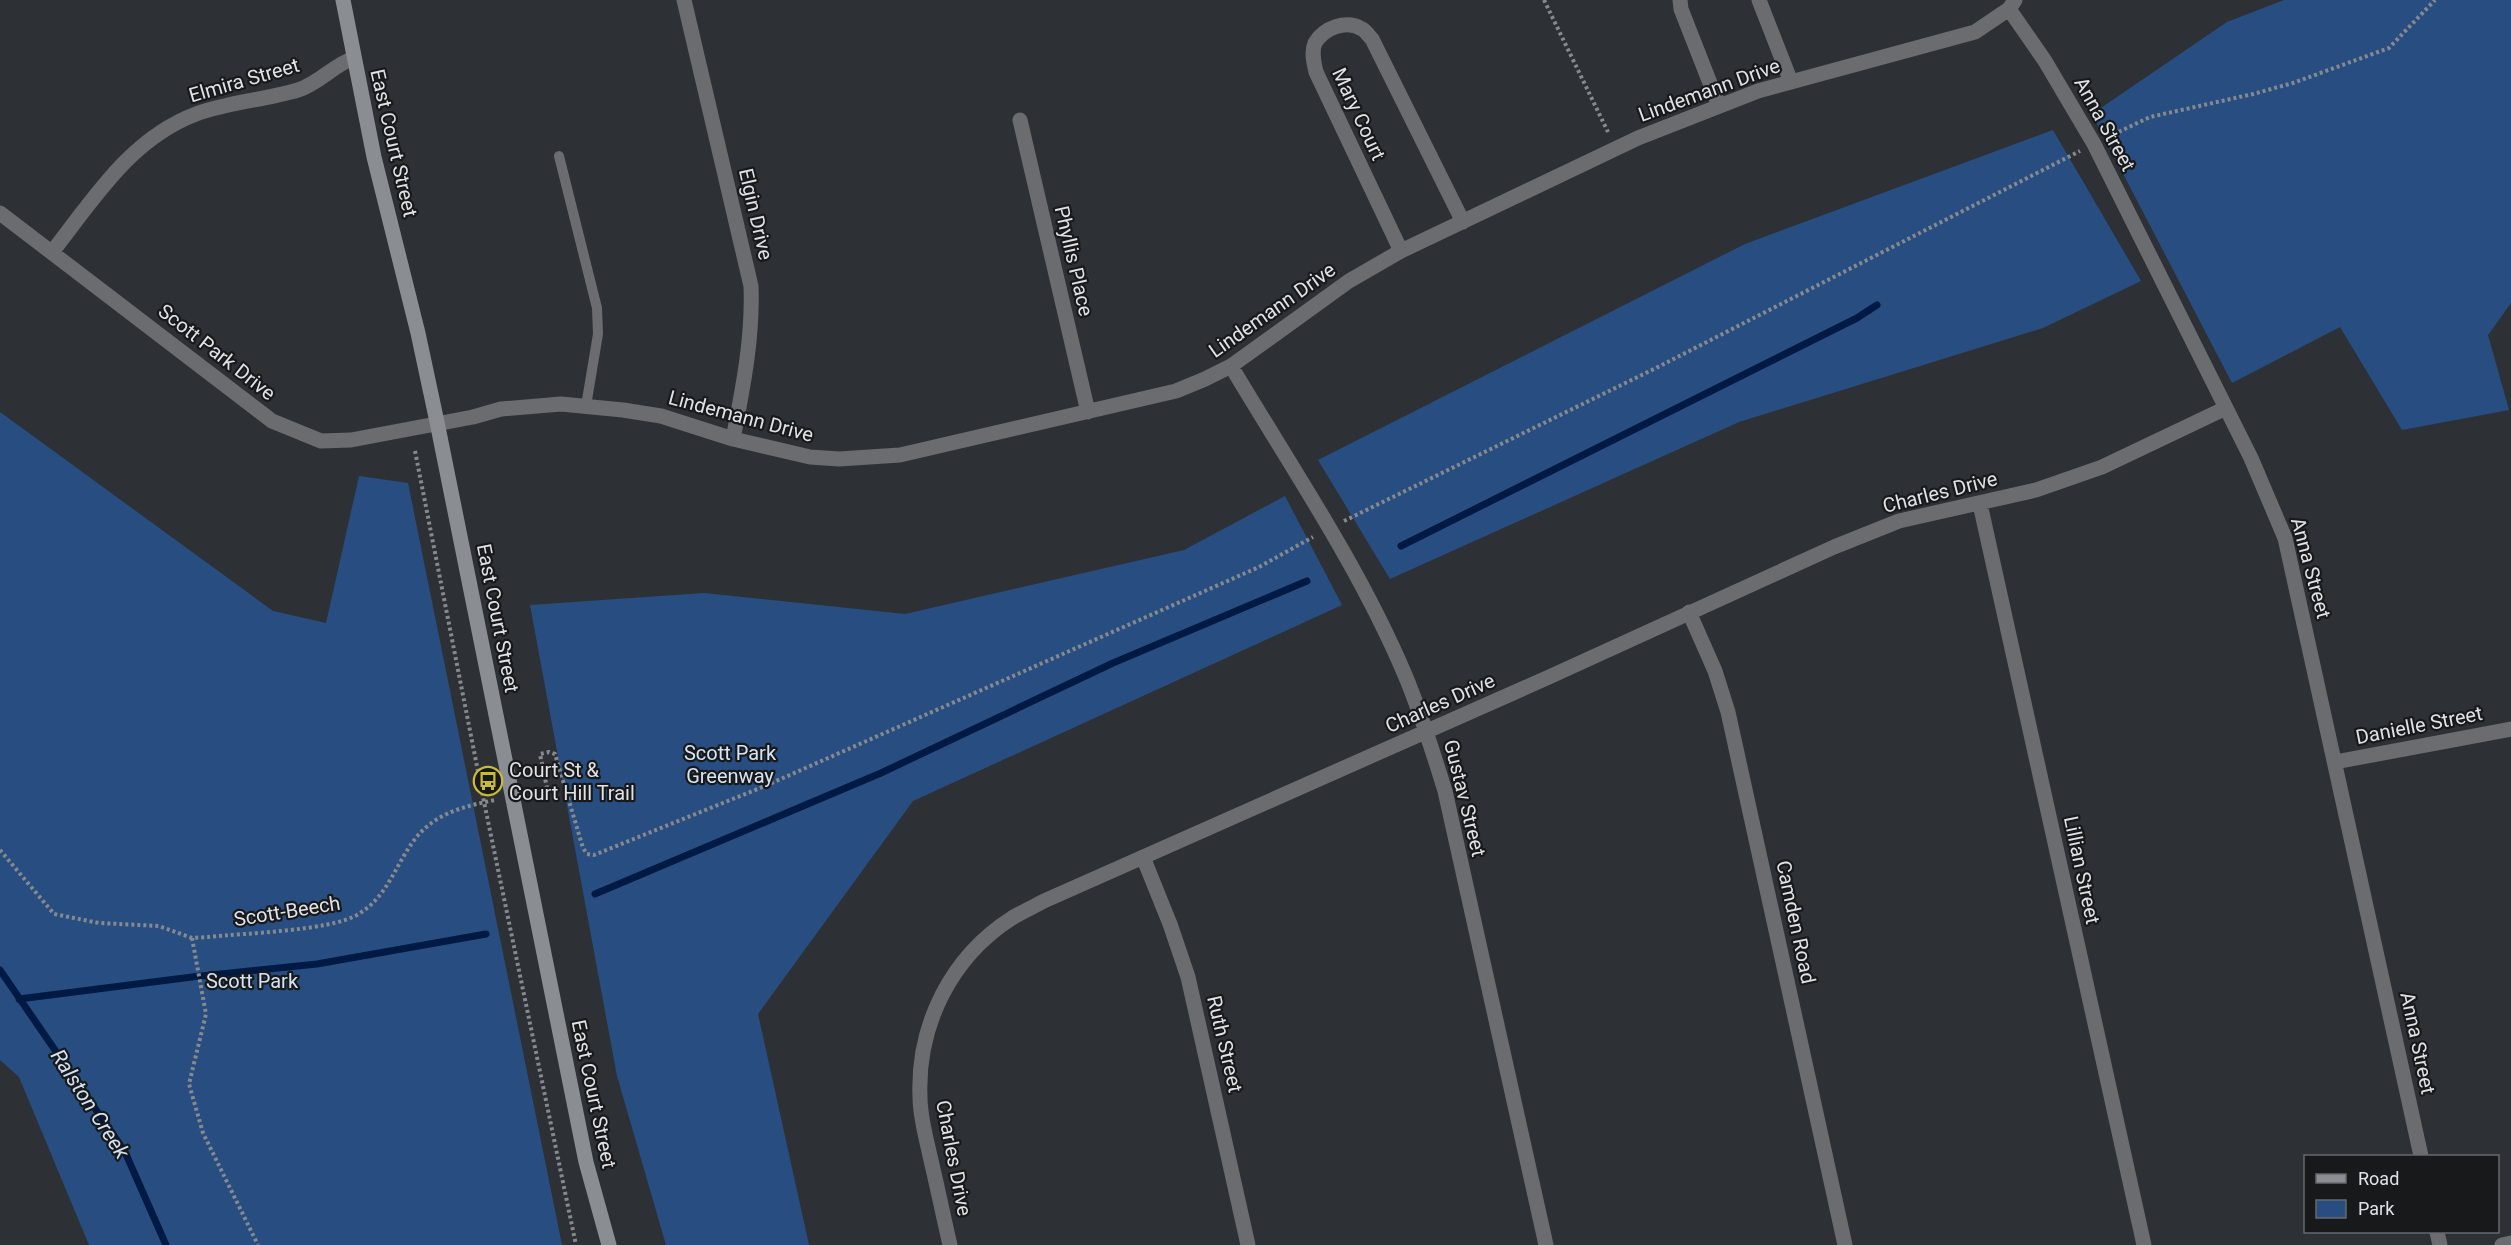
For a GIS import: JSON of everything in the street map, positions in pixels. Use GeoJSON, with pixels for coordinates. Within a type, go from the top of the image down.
{"type":"FeatureCollection","features":[{"type":"Feature","properties":{"kind":"street","name":"East Court Street"},"geometry":{"type":"LineString","coordinates":[[343,0],[374,157],[418,333],[437,423],[586,1162],[609,1245]]}},
{"type":"Feature","properties":{"kind":"street","name":"Elgin Drive"},"geometry":{"type":"LineString","coordinates":[[684,0],[751,286],[752,320],[749,352],[733,439]]}},
{"type":"Feature","properties":{"kind":"street"},"geometry":{"type":"LineString","coordinates":[[1680,0],[1681,9],[1719,106]]}},
{"type":"Feature","properties":{"kind":"street"},"geometry":{"type":"LineString","coordinates":[[1759,0],[1791,82]]}},
{"type":"Feature","properties":{"kind":"street","name":"Lindemann Drive"},"geometry":{"type":"LineString","coordinates":[[437,423],[533,405],[586,406],[661,416],[733,439],[810,457],[877,458],[900,455],[1176,391],[1231,366],[1349,281],[1401,251],[1616,149],[1758,92],[1976,32],[2012,5]]}},
{"type":"Feature","properties":{"kind":"street","name":"Anna Street"},"geometry":{"type":"LineString","coordinates":[[2012,5],[2094,144],[2251,458],[2285,538],[2421,1155]]}},
{"type":"Feature","properties":{"kind":"street","name":"Mary Court"},"geometry":{"type":"LineString","coordinates":[[1401,251],[1316,72],[1313,57],[1315,44],[1324,33],[1337,26],[1350,25],[1362,29],[1372,39],[1463,222]]}},
{"type":"Feature","properties":{"kind":"street","name":"Elmira Street"},"geometry":{"type":"LineString","coordinates":[[52,252],[118,167],[139,147],[166,128],[197,113],[300,89],[324,77],[340,63],[354,58]]}},
{"type":"Feature","properties":{"kind":"street","name":"Phyllis Place"},"geometry":{"type":"LineString","coordinates":[[1020,120],[1088,412]]}},
{"type":"Feature","properties":{"kind":"street","name":"Scott Park Drive"},"geometry":{"type":"LineString","coordinates":[[0,213],[272,421],[321,441],[351,440],[437,423]]}},
{"type":"Feature","properties":{"kind":"street","name":"Gustav Street"},"geometry":{"type":"LineString","coordinates":[[1231,366],[1369,599],[1405,674],[1427,732],[1445,791],[1546,1245]]}},
{"type":"Feature","properties":{"kind":"street","name":"Charles Drive"},"geometry":{"type":"LineString","coordinates":[[950,1245],[924,1130],[920,1097],[925,1036],[948,981],[972,953],[1012,918],[1044,901],[1427,732],[1834,547],[1899,521],[1980,504],[2036,489],[2102,466],[2226,408]]}},
{"type":"Feature","properties":{"kind":"street","name":"Lillian Street"},"geometry":{"type":"LineString","coordinates":[[1980,504],[2144,1245]]}},
{"type":"Feature","properties":{"kind":"street","name":"Camden Road"},"geometry":{"type":"LineString","coordinates":[[1689,612],[1715,671],[1728,712],[1845,1245]]}},
{"type":"Feature","properties":{"kind":"street","name":"Danielle Street"},"geometry":{"type":"LineString","coordinates":[[2335,762],[2511,729]]}},
{"type":"Feature","properties":{"kind":"street","name":"Ruth Street"},"geometry":{"type":"LineString","coordinates":[[1143,857],[1188,977],[1248,1245]]}},
{"type":"Feature","properties":{"kind":"street"},"geometry":{"type":"LineString","coordinates":[[2502,1245],[2511,1243]]}},
{"type":"Feature","properties":{"kind":"lane"},"geometry":{"type":"LineString","coordinates":[[559,156],[597,308],[598,334],[586,406]]}},
{"type":"Feature","properties":{"kind":"path"},"geometry":{"type":"LineString","coordinates":[[1544,0],[1616,149]]}},
{"type":"Feature","properties":{"kind":"path"},"geometry":{"type":"LineString","coordinates":[[1328,528],[1656,368],[2150,117],[2293,83],[2389,48],[2435,0]]}},
{"type":"Feature","properties":{"kind":"path"},"geometry":{"type":"LineString","coordinates":[[415,451],[484,802],[576,1245]]}},
{"type":"Feature","properties":{"kind":"path","name":"Scott-Beech"},"geometry":{"type":"LineString","coordinates":[[0,850],[54,914],[99,923],[159,926],[192,938],[325,925],[357,915],[385,890],[415,838],[453,810],[496,799],[511,789],[527,793],[547,788],[540,754],[549,752],[555,754],[559,760],[583,848],[587,854],[594,855],[765,786],[1259,567],[1328,528]]}},
{"type":"Feature","properties":{"kind":"path"},"geometry":{"type":"LineString","coordinates":[[192,938],[206,1014],[189,1084],[203,1133],[258,1245]]}},
{"type":"Feature","properties":{"kind":"green space"},"geometry":{"type":"Polygon","coordinates":[[[2284,0],[2511,0],[2511,303],[2488,335],[2509,410],[2402,430],[2340,327],[2232,383],[2092,114],[2227,22],[2284,0]]]}},
{"type":"Feature","properties":{"kind":"green space"},"geometry":{"type":"Polygon","coordinates":[[[2053,130],[2141,281],[2043,328],[1739,422],[1390,579],[1318,460],[1745,244],[2053,130]]]}},
{"type":"Feature","properties":{"kind":"green space","name":"Scott Park"},"geometry":{"type":"Polygon","coordinates":[[[0,412],[273,611],[326,623],[359,476],[408,483],[562,1245],[89,1245],[19,1077],[0,1060],[0,412]]]}},
{"type":"Feature","properties":{"kind":"green space","name":"Scott Park Greenway"},"geometry":{"type":"Polygon","coordinates":[[[1285,496],[1342,605],[913,801],[758,1014],[809,1245],[666,1245],[617,1076],[530,605],[704,593],[905,614],[1184,550],[1285,496]]]}},
{"type":"Feature","properties":{"kind":"waterway"},"geometry":{"type":"LineString","coordinates":[[1401,546],[1857,318],[1877,305]]}},
{"type":"Feature","properties":{"kind":"waterway"},"geometry":{"type":"LineString","coordinates":[[595,894],[881,773],[1113,663],[1307,581]]}},
{"type":"Feature","properties":{"kind":"waterway"},"geometry":{"type":"LineString","coordinates":[[19,999],[317,964],[486,934]]}},
{"type":"Feature","properties":{"kind":"waterway","name":"Ralston Creek"},"geometry":{"type":"LineString","coordinates":[[0,970],[125,1152],[166,1245]]}},
{"type":"Feature","properties":{"kind":"place","name":"Court St & Court Hill Trail"},"geometry":{"type":"Point","coordinates":[488,781]}}]}
